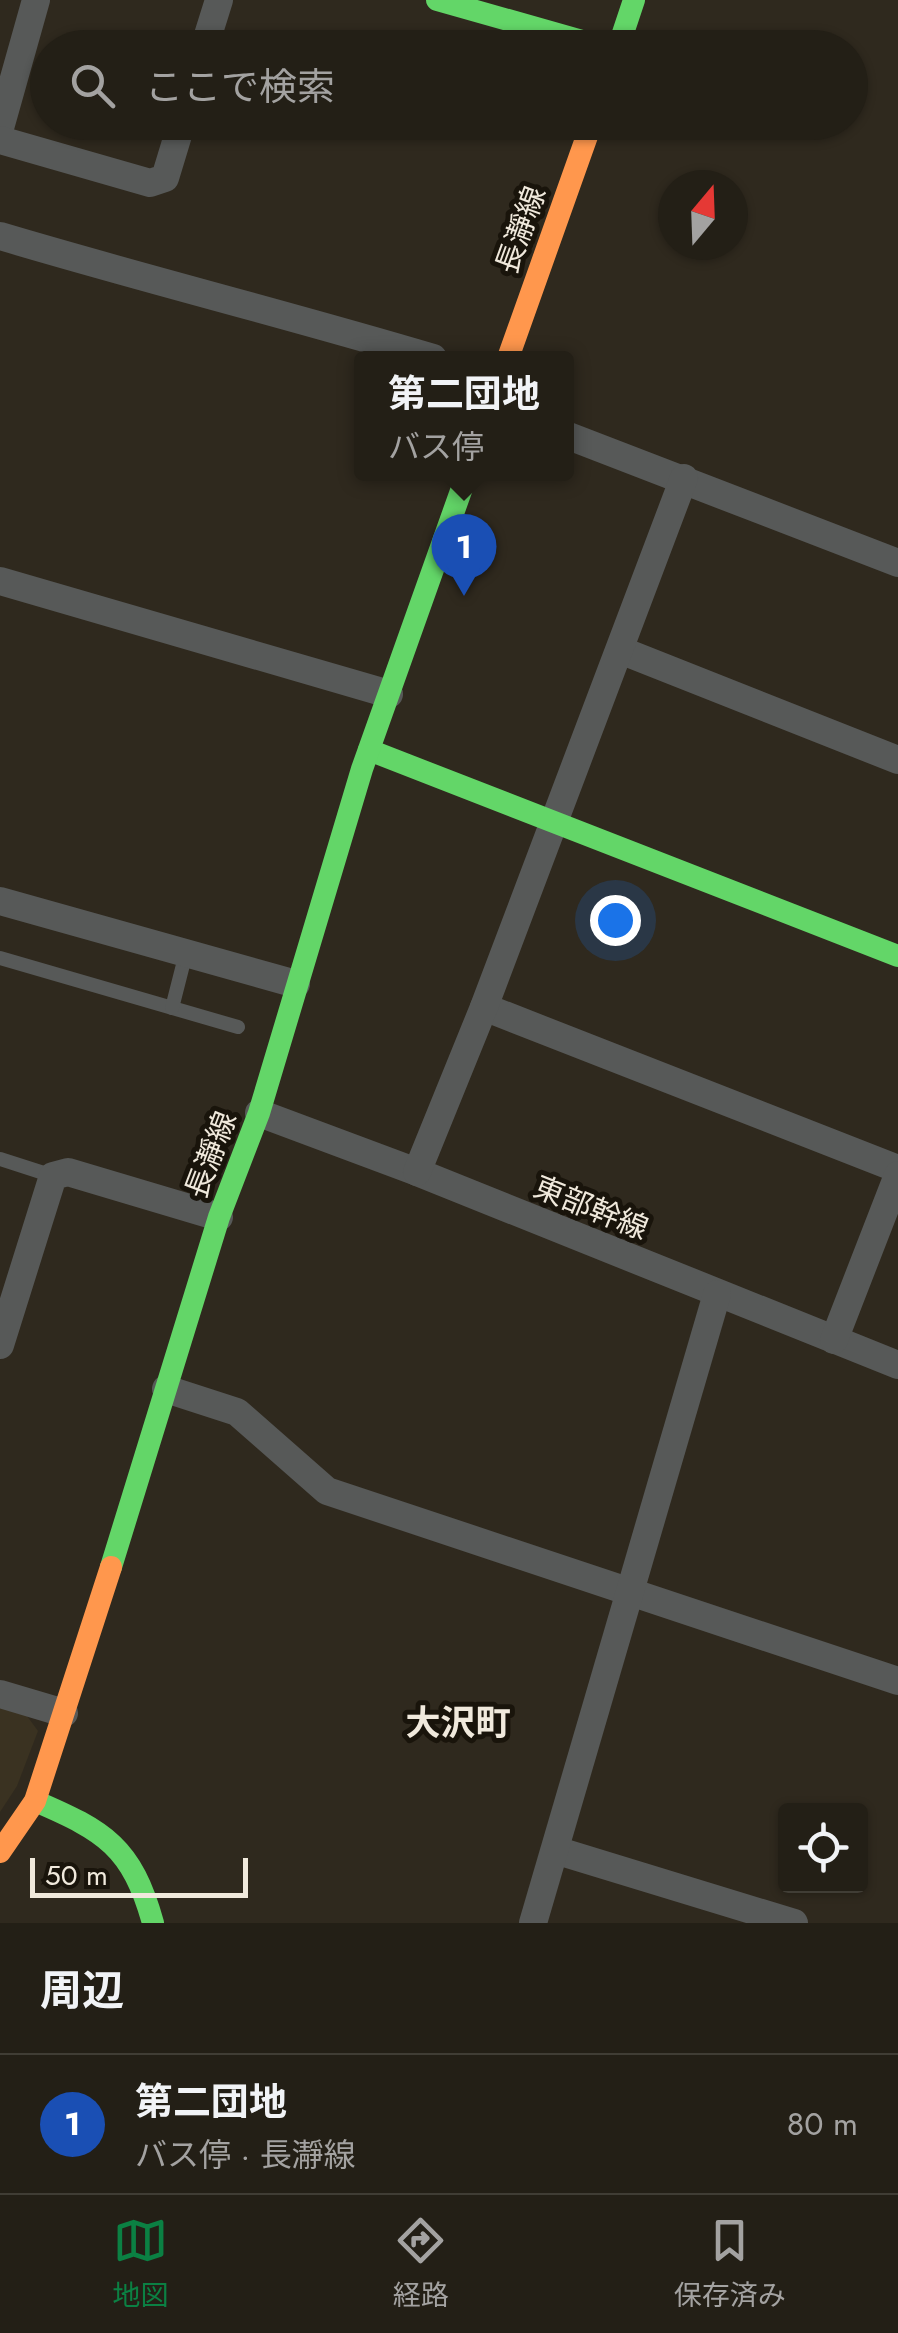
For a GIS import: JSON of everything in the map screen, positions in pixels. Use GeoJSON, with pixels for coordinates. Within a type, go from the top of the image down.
{"type":"FeatureCollection","features":[{"type":"Feature","properties":{"kind":"main road"},"geometry":{"type":"LineString","coordinates":[[437,0],[543,30]]}},
{"type":"Feature","properties":{"kind":"main road"},"geometry":{"type":"LineString","coordinates":[[624,30],[634,0]]}},
{"type":"Feature","properties":{"kind":"main road","name":"長瀞線"},"geometry":{"type":"LineString","coordinates":[[510,351],[586,140]]}},
{"type":"Feature","properties":{"kind":"main road","name":"長瀞線"},"geometry":{"type":"LineString","coordinates":[[0,1852],[35,1801],[219,1218],[259,1113],[368,750],[464,481]]}},
{"type":"Feature","properties":{"kind":"main road"},"geometry":{"type":"LineString","coordinates":[[368,750],[898,956]]}},
{"type":"Feature","properties":{"kind":"main road"},"geometry":{"type":"LineString","coordinates":[[35,1801],[96,1832],[118,1850],[135,1870],[154,1923]]}},
{"type":"Feature","properties":{"kind":"street"},"geometry":{"type":"LineString","coordinates":[[0,128],[36,0]]}},
{"type":"Feature","properties":{"kind":"street"},"geometry":{"type":"LineString","coordinates":[[210,30],[219,0]]}},
{"type":"Feature","properties":{"kind":"street"},"geometry":{"type":"LineString","coordinates":[[0,140],[150,183],[165,178],[177,140]]}},
{"type":"Feature","properties":{"kind":"street"},"geometry":{"type":"LineString","coordinates":[[0,236],[167,286],[277,311],[410,351]]}},
{"type":"Feature","properties":{"kind":"street"},"geometry":{"type":"LineString","coordinates":[[574,438],[898,563]]}},
{"type":"Feature","properties":{"kind":"street"},"geometry":{"type":"LineString","coordinates":[[417,1172],[484,1007],[684,478]]}},
{"type":"Feature","properties":{"kind":"street"},"geometry":{"type":"LineString","coordinates":[[0,581],[388,694]]}},
{"type":"Feature","properties":{"kind":"street"},"geometry":{"type":"LineString","coordinates":[[620,650],[898,760]]}},
{"type":"Feature","properties":{"kind":"street"},"geometry":{"type":"LineString","coordinates":[[0,900],[296,984]]}},
{"type":"Feature","properties":{"kind":"street"},"geometry":{"type":"LineString","coordinates":[[484,1007],[898,1172],[834,1340]]}},
{"type":"Feature","properties":{"kind":"street","name":"東部幹線"},"geometry":{"type":"LineString","coordinates":[[259,1113],[417,1172],[898,1365]]}},
{"type":"Feature","properties":{"kind":"street"},"geometry":{"type":"LineString","coordinates":[[0,1345],[5,1310],[53,1176],[68,1172],[219,1218]]}},
{"type":"Feature","properties":{"kind":"street"},"geometry":{"type":"LineString","coordinates":[[533,1923],[718,1294]]}},
{"type":"Feature","properties":{"kind":"street"},"geometry":{"type":"LineString","coordinates":[[166,1389],[237,1412],[327,1491],[898,1681]]}},
{"type":"Feature","properties":{"kind":"street"},"geometry":{"type":"LineString","coordinates":[[0,1694],[64,1713]]}},
{"type":"Feature","properties":{"kind":"street"},"geometry":{"type":"LineString","coordinates":[[555,1850],[794,1923]]}},
{"type":"Feature","properties":{"kind":"lane"},"geometry":{"type":"LineString","coordinates":[[172,1008],[186,953]]}},
{"type":"Feature","properties":{"kind":"lane"},"geometry":{"type":"LineString","coordinates":[[0,958],[238,1027]]}},
{"type":"Feature","properties":{"kind":"lane"},"geometry":{"type":"LineString","coordinates":[[0,1160],[53,1176]]}},
{"type":"Feature","properties":{"kind":"shaded area"},"geometry":{"type":"Polygon","coordinates":[[[0,1708],[27,1716],[38,1731],[17,1786],[0,1812],[0,1708]]]}},
{"type":"Feature","properties":{"kind":"traffic: fast"},"geometry":{"type":"LineString","coordinates":[[437,0],[543,30]]}},
{"type":"Feature","properties":{"kind":"traffic: fast"},"geometry":{"type":"LineString","coordinates":[[624,30],[634,0]]}},
{"type":"Feature","properties":{"kind":"traffic: fast"},"geometry":{"type":"LineString","coordinates":[[111,1567],[219,1217],[259,1113],[362,769],[465,481]]}},
{"type":"Feature","properties":{"kind":"traffic: fast"},"geometry":{"type":"LineString","coordinates":[[369,750],[898,956]]}},
{"type":"Feature","properties":{"kind":"traffic: fast"},"geometry":{"type":"LineString","coordinates":[[35,1801],[80,1822],[112,1845],[136,1876],[153,1923]]}},
{"type":"Feature","properties":{"kind":"traffic: slow"},"geometry":{"type":"LineString","coordinates":[[510,351],[586,140]]}},
{"type":"Feature","properties":{"kind":"traffic: slow"},"geometry":{"type":"LineString","coordinates":[[0,1852],[35,1801],[111,1567]]}},
{"type":"Feature","properties":{"kind":"place","name":"第二団地"},"geometry":{"type":"Point","coordinates":[464,596]}},
{"type":"Feature","properties":{"kind":"district","name":"大沢町"},"geometry":{"type":"Point","coordinates":[458,1723]}}]}
